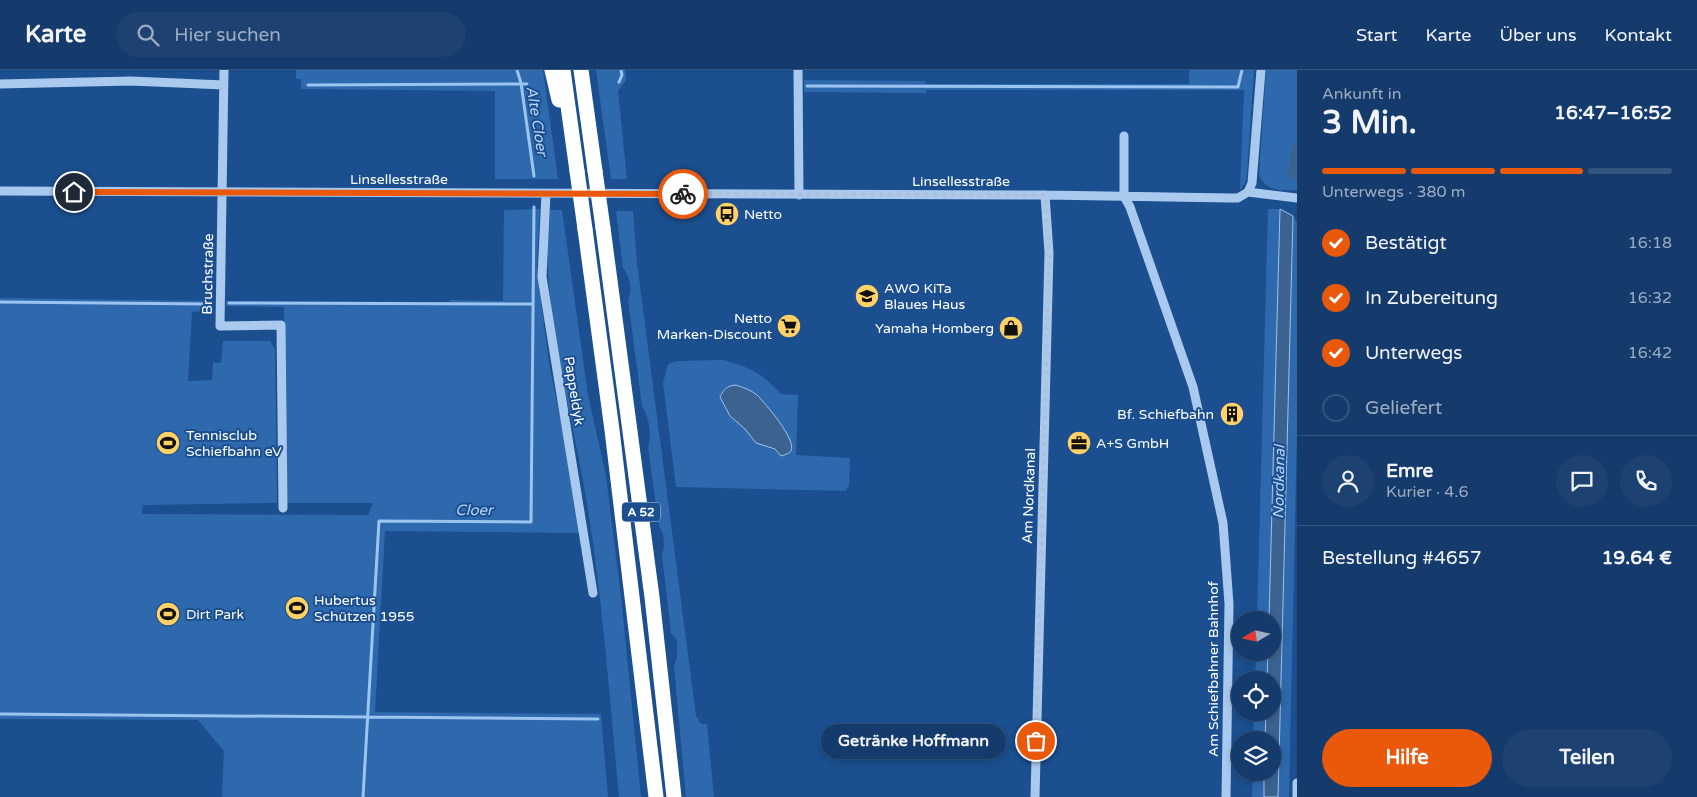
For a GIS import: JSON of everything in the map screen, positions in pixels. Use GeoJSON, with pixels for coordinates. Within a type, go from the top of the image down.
{"type":"FeatureCollection","features":[{"type":"Feature","properties":{"kind":"highway"},"geometry":{"type":"LineString","coordinates":[[552,70],[556,92],[572,139]]}},
{"type":"Feature","properties":{"kind":"highway","name":"A 52"},"geometry":{"type":"LineString","coordinates":[[563,70],[615,449],[656,797]]}},
{"type":"Feature","properties":{"kind":"highway","name":"A 52"},"geometry":{"type":"LineString","coordinates":[[581,70],[652,598],[674,797]]}},
{"type":"Feature","properties":{"kind":"street","name":"Bruchstraße"},"geometry":{"type":"LineString","coordinates":[[224,70],[220,326],[281,325],[283,508]]}},
{"type":"Feature","properties":{"kind":"street"},"geometry":{"type":"LineString","coordinates":[[798,70],[799,195]]}},
{"type":"Feature","properties":{"kind":"street"},"geometry":{"type":"LineString","coordinates":[[1261,70],[1252,183],[1248,192],[1297,198]]}},
{"type":"Feature","properties":{"kind":"street"},"geometry":{"type":"LineString","coordinates":[[0,84],[131,81],[224,85]]}},
{"type":"Feature","properties":{"kind":"street"},"geometry":{"type":"LineString","coordinates":[[1124,136],[1124,196]]}},
{"type":"Feature","properties":{"kind":"street","name":"Linsellesstraße"},"geometry":{"type":"LineString","coordinates":[[0,191],[1045,195],[1230,198],[1238,198],[1248,192]]}},
{"type":"Feature","properties":{"kind":"street","name":"Pappeldyk"},"geometry":{"type":"LineString","coordinates":[[546,194],[542,278],[594,593]]}},
{"type":"Feature","properties":{"kind":"street","name":"Am Nordkanal"},"geometry":{"type":"LineString","coordinates":[[1035,797],[1049,254],[1045,195]]}},
{"type":"Feature","properties":{"kind":"street","name":"Am Schiefbahner Bahnhof"},"geometry":{"type":"LineString","coordinates":[[1124,196],[1130,207],[1193,387],[1223,523],[1230,604],[1226,797]]}},
{"type":"Feature","properties":{"kind":"street"},"geometry":{"type":"LineString","coordinates":[[1297,783],[1297,797]]}},
{"type":"Feature","properties":{"kind":"shaded area"},"geometry":{"type":"Polygon","coordinates":[[[296,70],[543,70],[558,179],[495,179],[495,91],[301,89],[301,79],[296,79],[296,70]]]}},
{"type":"Feature","properties":{"kind":"shaded area"},"geometry":{"type":"Polygon","coordinates":[[[596,70],[625,70],[626,80],[618,91],[627,179],[611,179],[596,70]]]}},
{"type":"Feature","properties":{"kind":"shaded area"},"geometry":{"type":"Polygon","coordinates":[[[1189,70],[1254,70],[1247,174],[1245,183],[1240,190],[1244,90],[926,90],[926,93],[804,92],[804,80],[925,81],[926,84],[1189,84],[1189,70]]]}},
{"type":"Feature","properties":{"kind":"shaded area"},"geometry":{"type":"Polygon","coordinates":[[[1266,70],[1297,70],[1297,190],[1275,189],[1265,184],[1259,175],[1266,70]]]}},
{"type":"Feature","properties":{"kind":"shaded area"},"geometry":{"type":"Polygon","coordinates":[[[540,209],[537,265],[539,286],[549,363],[574,488],[580,533],[385,531],[375,712],[601,714],[608,797],[222,797],[224,751],[198,720],[0,719],[0,298],[214,301],[213,310],[192,312],[188,381],[212,380],[213,363],[221,363],[223,341],[270,341],[275,349],[277,503],[143,505],[142,514],[368,515],[373,503],[286,503],[284,307],[226,306],[226,301],[503,301],[504,210],[540,209]]]}},
{"type":"Feature","properties":{"kind":"shaded area"},"geometry":{"type":"Polygon","coordinates":[[[1268,209],[1280,209],[1269,611],[1257,611],[1268,209]]]}},
{"type":"Feature","properties":{"kind":"shaded area"},"geometry":{"type":"Polygon","coordinates":[[[550,210],[562,210],[588,395],[606,476],[622,606],[641,797],[619,797],[596,563],[584,486],[553,321],[548,259],[550,210]]]}},
{"type":"Feature","properties":{"kind":"shaded area"},"geometry":{"type":"Polygon","coordinates":[[[616,211],[633,211],[637,263],[696,716],[701,724],[707,724],[714,797],[686,797],[674,667],[677,657],[677,640],[671,633],[662,556],[664,540],[659,526],[648,448],[649,426],[642,406],[628,300],[630,284],[623,268],[616,211]]]}},
{"type":"Feature","properties":{"kind":"shaded area"},"geometry":{"type":"Polygon","coordinates":[[[1293,216],[1297,223],[1297,431],[1289,797],[1278,797],[1278,781],[1281,781],[1281,681],[1293,216]]]}},
{"type":"Feature","properties":{"kind":"shaded area"},"geometry":{"type":"Polygon","coordinates":[[[723,360],[755,372],[781,394],[798,395],[796,455],[850,458],[849,486],[845,491],[676,487],[663,383],[668,364],[677,361],[723,360]],[[729,386],[724,389],[720,397],[730,416],[745,429],[756,443],[775,449],[781,456],[729,386]]]}},
{"type":"Feature","properties":{"kind":"shaded area"},"geometry":{"type":"Polygon","coordinates":[[[1256,661],[1268,661],[1267,671],[1255,671],[1256,661]]]}},
{"type":"Feature","properties":{"kind":"shaded area"},"geometry":{"type":"Polygon","coordinates":[[[1254,721],[1266,721],[1265,731],[1253,731],[1254,721]]]}},
{"type":"Feature","properties":{"kind":"shaded area"},"geometry":{"type":"Polygon","coordinates":[[[1253,781],[1264,781],[1264,797],[1252,797],[1253,781]]]}},
{"type":"Feature","properties":{"kind":"water"},"geometry":{"type":"Polygon","coordinates":[[[1280,209],[1293,216],[1281,681],[1281,671],[1267,671],[1268,661],[1281,661],[1281,611],[1269,611],[1280,209]]]}},
{"type":"Feature","properties":{"kind":"water"},"geometry":{"type":"Polygon","coordinates":[[[736,385],[750,390],[757,395],[773,413],[789,439],[792,446],[790,452],[781,456],[775,449],[756,443],[745,429],[730,416],[720,397],[726,388],[736,385]]]}},
{"type":"Feature","properties":{"kind":"water"},"geometry":{"type":"Polygon","coordinates":[[[1266,721],[1280,721],[1280,731],[1265,731],[1266,721]]]}},
{"type":"Feature","properties":{"kind":"water"},"geometry":{"type":"Polygon","coordinates":[[[1264,781],[1278,781],[1278,797],[1264,797],[1264,781]]]}},
{"type":"Feature","properties":{"kind":"waterway","name":"Alte Cloer"},"geometry":{"type":"LineString","coordinates":[[517,70],[521,83],[534,176]]}},
{"type":"Feature","properties":{"kind":"waterway","name":"Cloer"},"geometry":{"type":"LineString","coordinates":[[619,82],[622,75],[621,70]]}},
{"type":"Feature","properties":{"kind":"waterway"},"geometry":{"type":"LineString","coordinates":[[807,86],[1238,87],[1242,70]]}},
{"type":"Feature","properties":{"kind":"waterway"},"geometry":{"type":"LineString","coordinates":[[308,85],[527,84]]}},
{"type":"Feature","properties":{"kind":"waterway","name":"Nordkanal"},"geometry":{"type":"LineString","coordinates":[[1294,173],[1297,149]]}},
{"type":"Feature","properties":{"kind":"waterway","name":"Cloer"},"geometry":{"type":"LineString","coordinates":[[363,797],[379,521],[531,522],[534,207]]}},
{"type":"Feature","properties":{"kind":"waterway"},"geometry":{"type":"LineString","coordinates":[[0,302],[206,304]]}},
{"type":"Feature","properties":{"kind":"waterway"},"geometry":{"type":"LineString","coordinates":[[229,303],[533,304]]}},
{"type":"Feature","properties":{"kind":"waterway"},"geometry":{"type":"LineString","coordinates":[[0,714],[598,719]]}},
{"type":"Feature","properties":{"kind":"way so far"},"geometry":{"type":"LineString","coordinates":[[683,194],[1045,195],[1049,254],[1036,741]]}},
{"type":"Feature","properties":{"kind":"place","name":"Netto"},"geometry":{"type":"Point","coordinates":[727,214]}},
{"type":"Feature","properties":{"kind":"place","name":"AWO KiTa Blaues Haus"},"geometry":{"type":"Point","coordinates":[867,296]}},
{"type":"Feature","properties":{"kind":"place","name":"Netto Marken-Discount"},"geometry":{"type":"Point","coordinates":[789,326]}},
{"type":"Feature","properties":{"kind":"place","name":"Yamaha Homberg"},"geometry":{"type":"Point","coordinates":[1011,328]}},
{"type":"Feature","properties":{"kind":"place","name":"Bf. Schiefbahn"},"geometry":{"type":"Point","coordinates":[1232,414]}},
{"type":"Feature","properties":{"kind":"place","name":"Tennisclub Schiefbahn eV"},"geometry":{"type":"Point","coordinates":[168,443]}},
{"type":"Feature","properties":{"kind":"place","name":"A+S GmbH"},"geometry":{"type":"Point","coordinates":[1079,443]}},
{"type":"Feature","properties":{"kind":"place","name":"Hubertus Schützen 1955"},"geometry":{"type":"Point","coordinates":[297,608]}},
{"type":"Feature","properties":{"kind":"place","name":"Dirt Park"},"geometry":{"type":"Point","coordinates":[168,614]}},
{"type":"Feature","properties":{"kind":"place","name":"Getränke Hoffmann"},"geometry":{"type":"Point","coordinates":[1036,741]}},
{"type":"Feature","properties":{"kind":"route"},"geometry":{"type":"LineString","coordinates":[[74,192],[683,194]]}}]}
